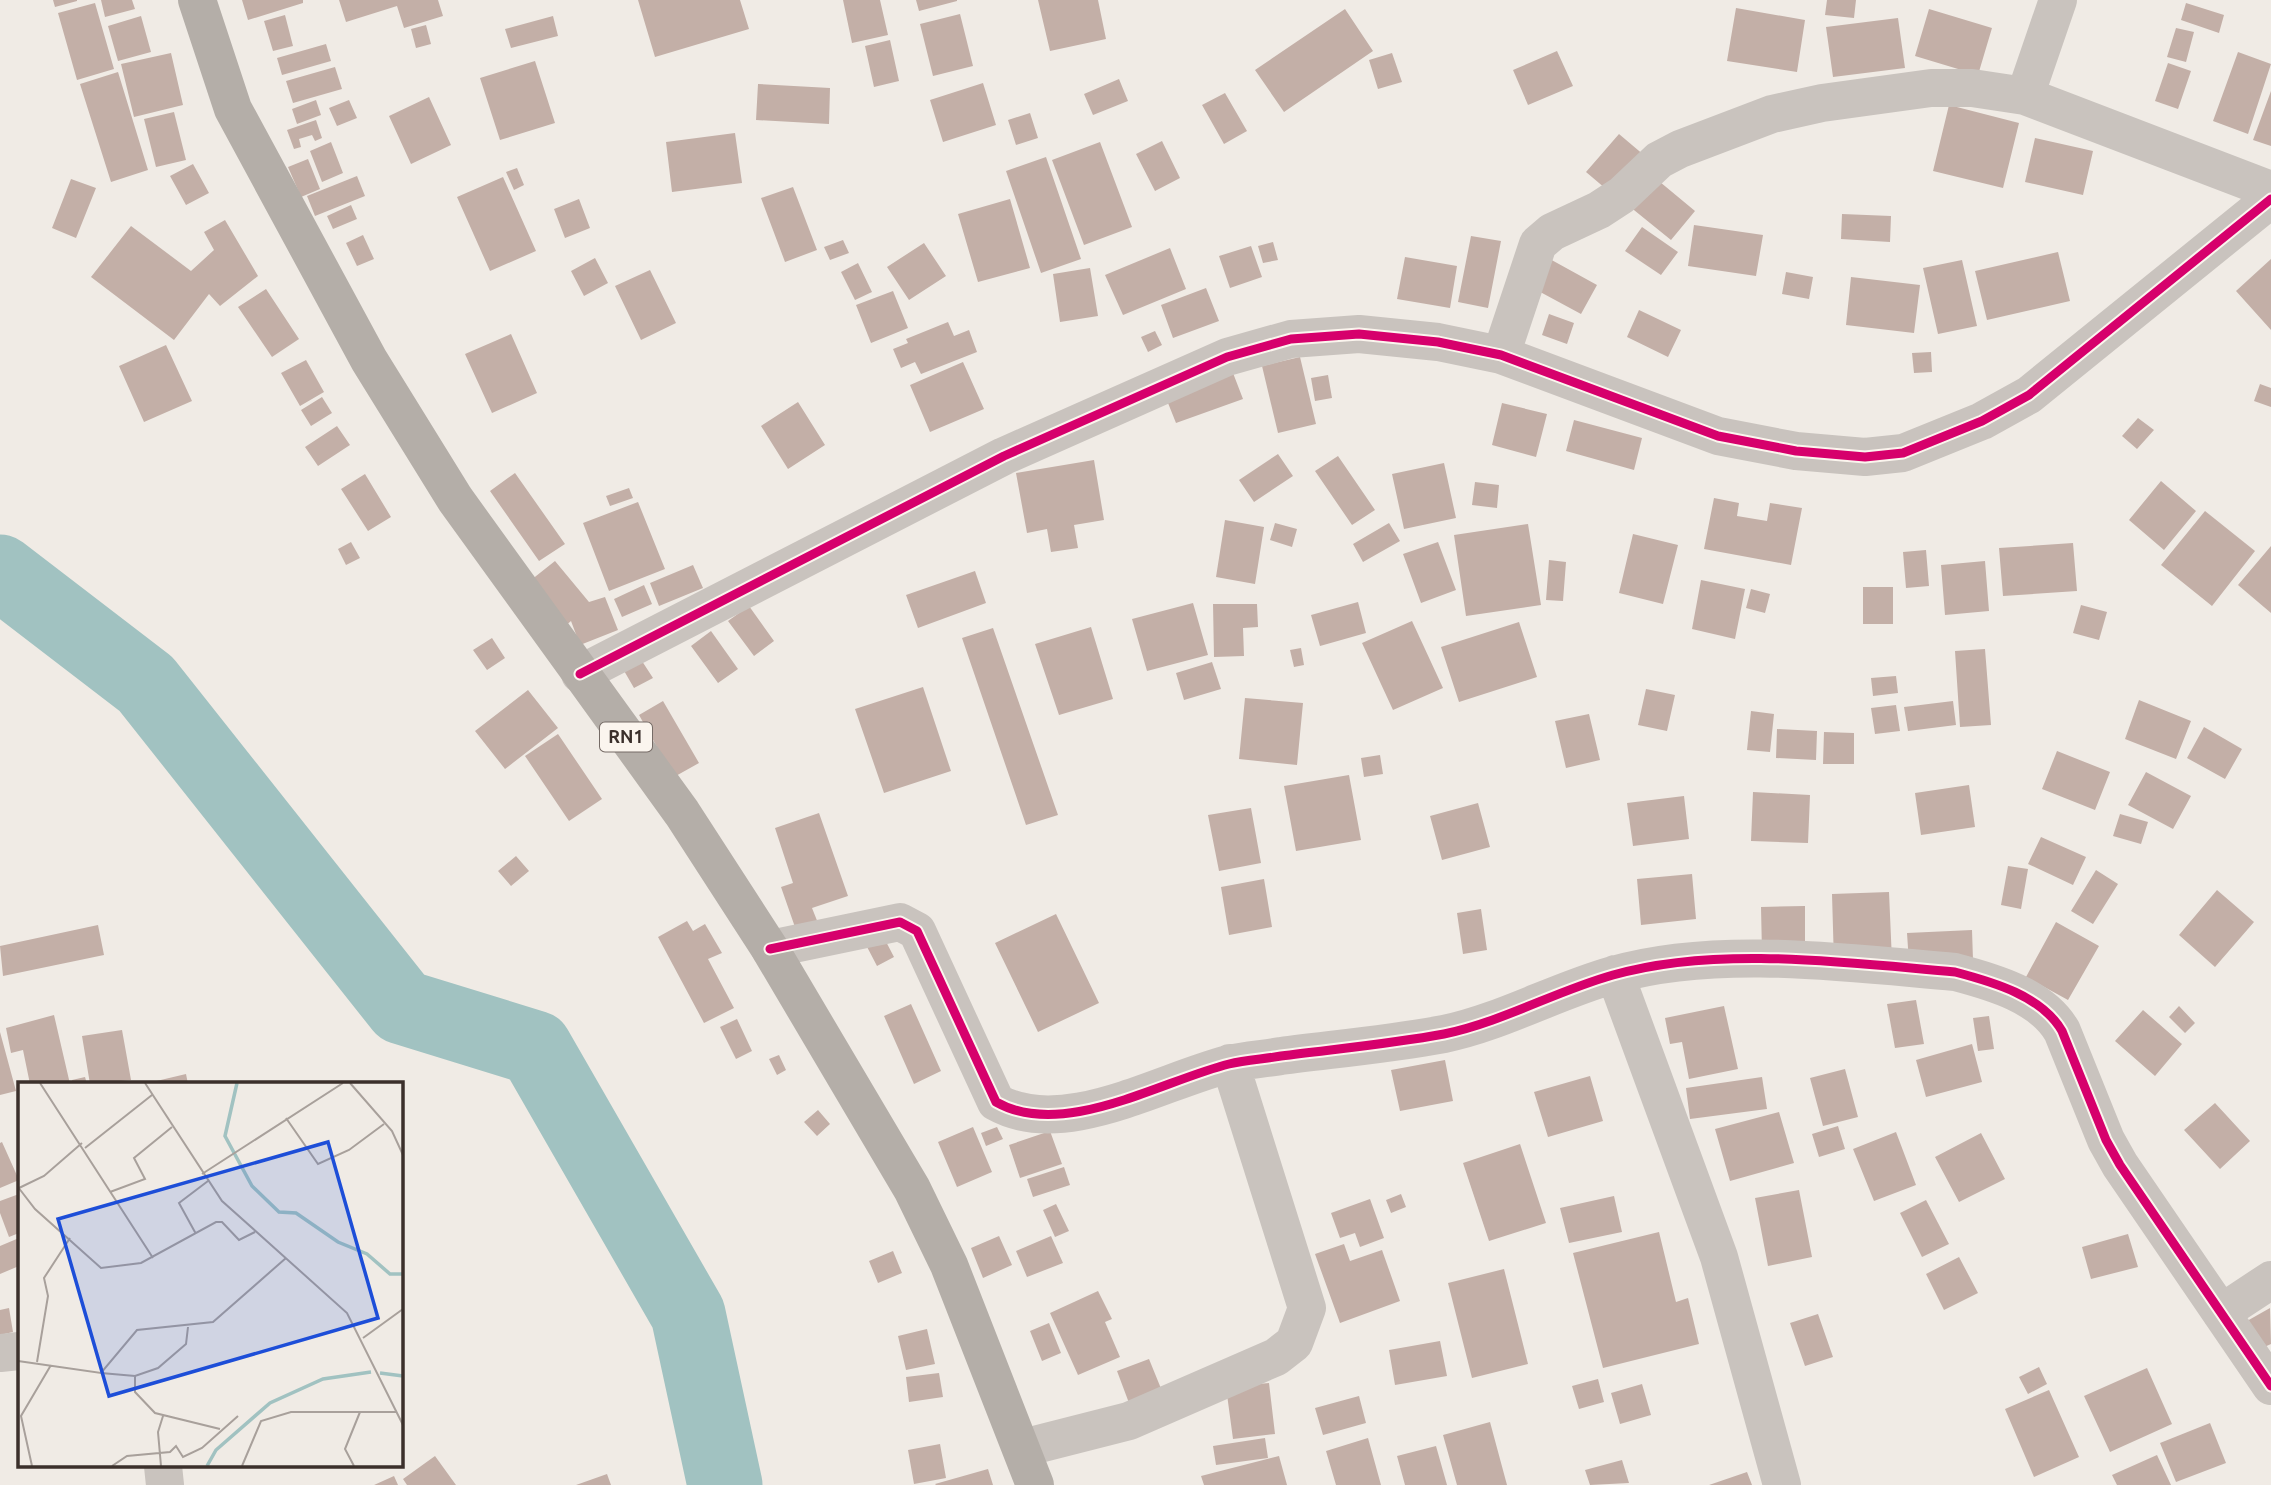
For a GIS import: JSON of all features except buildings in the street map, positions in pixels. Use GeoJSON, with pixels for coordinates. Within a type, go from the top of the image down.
{"type":"FeatureCollection","features":[{"type":"Feature","properties":{"kind":"highway","name":"RN1"},"geometry":{"type":"LineString","coordinates":[[197,0],[233,109],[369,360],[456,499],[682,813],[770,949],[912,1189],[949,1265],[1023,1447],[1035,1485]]}},
{"type":"Feature","properties":{"kind":"street"},"geometry":{"type":"LineString","coordinates":[[2025,96],[2057,0]]}},
{"type":"Feature","properties":{"kind":"street"},"geometry":{"type":"LineString","coordinates":[[1501,355],[1538,244],[1552,232],[1622,195],[1659,160],[1680,149],[1772,114],[1822,103],[1931,88],[1972,88],[2025,96],[2271,190]]}},
{"type":"Feature","properties":{"kind":"street"},"geometry":{"type":"LineString","coordinates":[[580,674],[1004,456],[1227,357],[1291,340],[1359,334],[1438,342],[1501,355],[1718,436],[1796,451],[1865,457],[1903,453],[1982,421],[2029,395],[2271,199]]}},
{"type":"Feature","properties":{"kind":"street"},"geometry":{"type":"LineString","coordinates":[[770,949],[907,923],[916,931],[996,1102],[1009,1109],[1047,1116],[1082,1111],[1230,1063],[1444,1034],[1615,974],[1719,958],[1763,958],[1955,972],[1985,980],[2043,1007],[2053,1015],[2106,1140],[2120,1165],[2271,1386]]}},
{"type":"Feature","properties":{"kind":"street"},"geometry":{"type":"LineString","coordinates":[[1615,974],[1719,1257],[1782,1485]]}},
{"type":"Feature","properties":{"kind":"street"},"geometry":{"type":"LineString","coordinates":[[1023,1447],[1129,1421],[1276,1357],[1294,1343],[1307,1308],[1230,1063]]}},
{"type":"Feature","properties":{"kind":"street"},"geometry":{"type":"LineString","coordinates":[[2221,1313],[2271,1280]]}},
{"type":"Feature","properties":{"kind":"street"},"geometry":{"type":"LineString","coordinates":[[0,1353],[18,1351]]}},
{"type":"Feature","properties":{"kind":"waterway"},"geometry":{"type":"LineString","coordinates":[[0,572],[146,684],[402,1007],[535,1048],[688,1314],[725,1485]]}},
{"type":"Feature","properties":{"kind":"cycle path"},"geometry":{"type":"LineString","coordinates":[[580,674],[1004,456],[1227,357],[1291,339],[1359,334],[1438,342],[1501,355],[1718,436],[1796,451],[1865,457],[1903,453],[1982,421],[2029,395],[2271,199]]}},
{"type":"Feature","properties":{"kind":"cycle path"},"geometry":{"type":"LineString","coordinates":[[770,949],[900,922],[917,931],[996,1102],[1022,1112],[1051,1114],[1112,1104],[1235,1063],[1403,1041],[1466,1029],[1592,982],[1653,966],[1739,958],[1783,959],[1955,972],[1970,976],[2015,992],[2029,1000],[2042,1008],[2062,1031],[2106,1140],[2120,1165],[2271,1386]]}}]}
